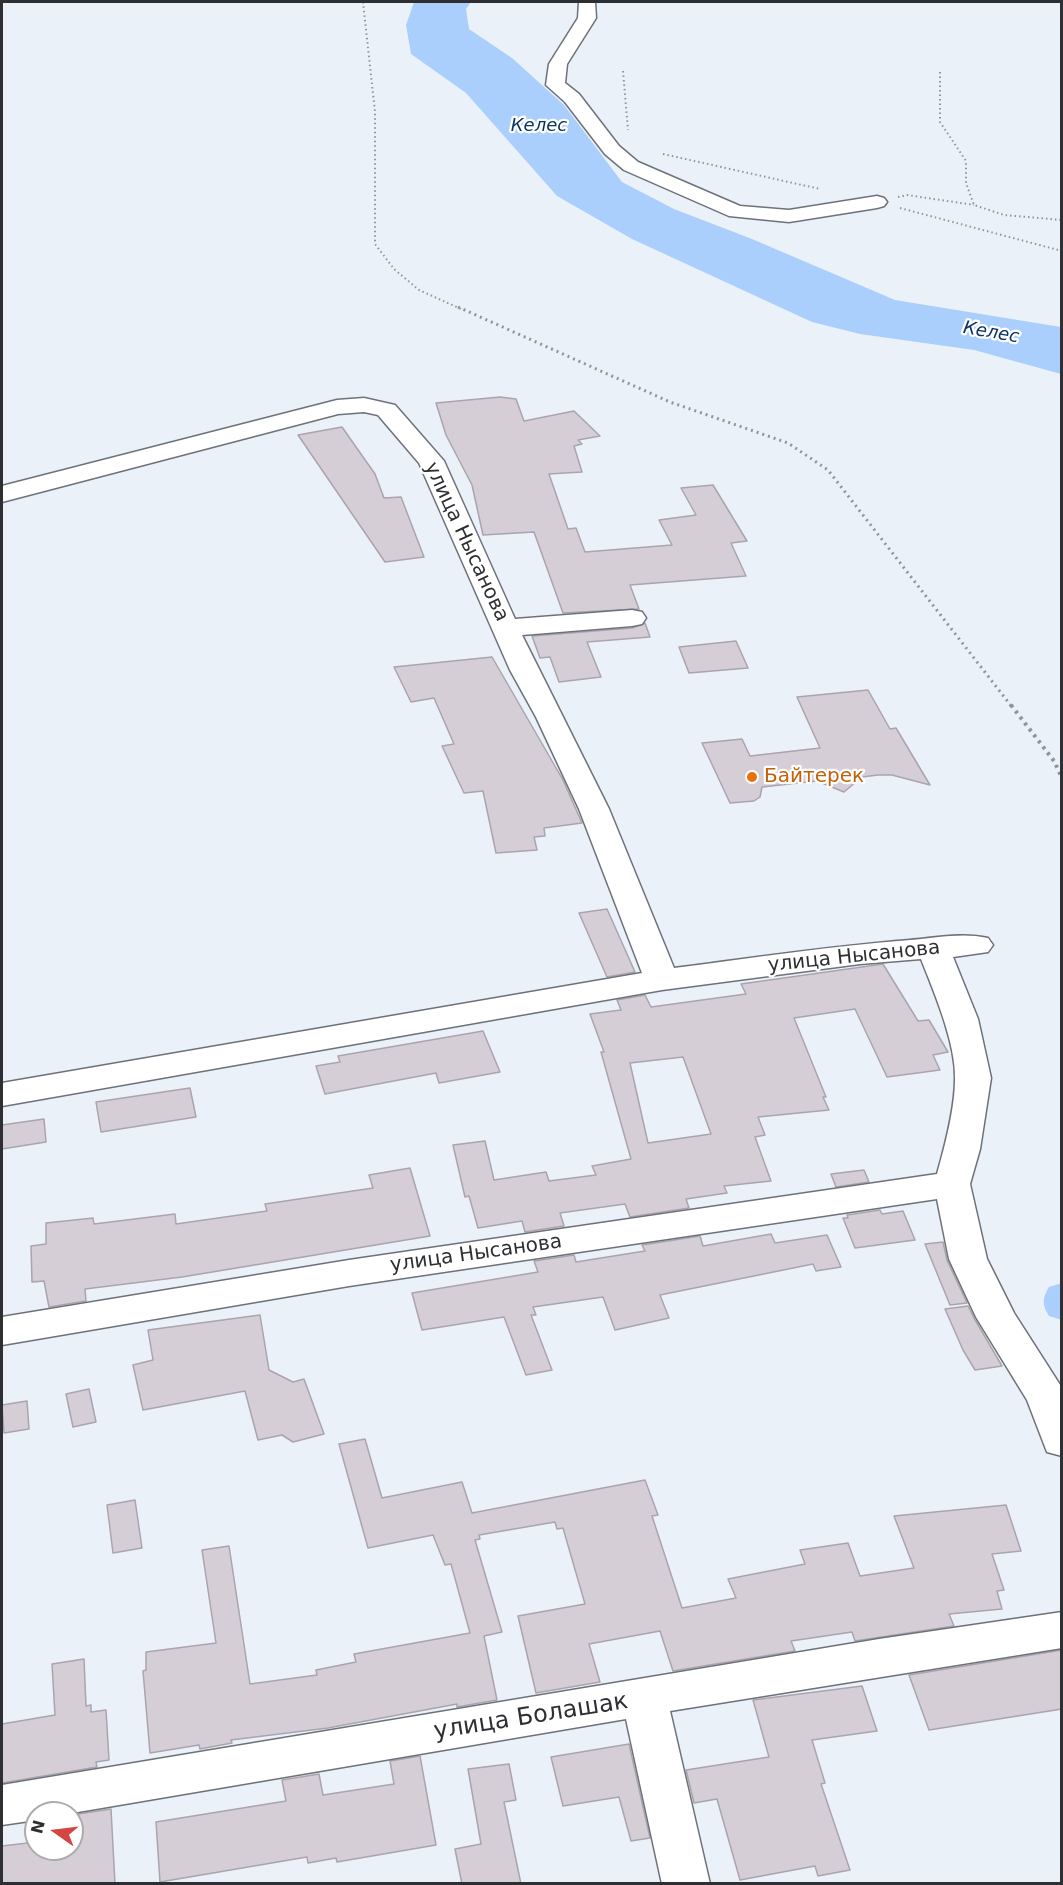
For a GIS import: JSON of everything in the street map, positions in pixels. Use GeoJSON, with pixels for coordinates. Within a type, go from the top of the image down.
{"type":"FeatureCollection","features":[{"type":"Feature","properties":{"kind":"street"},"geometry":{"type":"LineString","coordinates":[[587,2],[587,18],[558,64],[555,86],[572,98],[612,150],[631,166],[736,212],[789,216],[877,202]]}},
{"type":"Feature","properties":{"kind":"street","name":"улица Нысанова"},"geometry":{"type":"LineString","coordinates":[[2,494],[338,407],[377,406],[393,415],[431,461],[505,628],[594,810],[662,980]]}},
{"type":"Feature","properties":{"kind":"street"},"geometry":{"type":"LineString","coordinates":[[505,628],[632,618]]}},
{"type":"Feature","properties":{"kind":"street","name":"улица Нысанова"},"geometry":{"type":"LineString","coordinates":[[2,1095],[662,980],[861,954],[976,945]]}},
{"type":"Feature","properties":{"kind":"street"},"geometry":{"type":"LineString","coordinates":[[933,948],[961,1019],[973,1078],[962,1149],[952,1184],[968,1259],[996,1317],[1047,1398],[1062,1441]]}},
{"type":"Feature","properties":{"kind":"street","name":"улица Нысанова"},"geometry":{"type":"LineString","coordinates":[[2,1332],[349,1273],[952,1184]]}},
{"type":"Feature","properties":{"kind":"street","name":"улица Болашак"},"geometry":{"type":"LineString","coordinates":[[2,1805],[879,1657],[1062,1630]]}},
{"type":"Feature","properties":{"kind":"street"},"geometry":{"type":"LineString","coordinates":[[644,1698],[686,1884]]}},
{"type":"Feature","properties":{"kind":"path"},"geometry":{"type":"LineString","coordinates":[[363,2],[375,112],[375,244],[394,269],[419,290],[670,402],[788,443],[828,470],[1054,761],[1062,778]]}},
{"type":"Feature","properties":{"kind":"path"},"geometry":{"type":"LineString","coordinates":[[623,71],[626,125],[630,135]]}},
{"type":"Feature","properties":{"kind":"path"},"geometry":{"type":"LineString","coordinates":[[940,72],[940,122],[966,161],[966,183],[974,205]]}},
{"type":"Feature","properties":{"kind":"path"},"geometry":{"type":"LineString","coordinates":[[661,154],[824,190]]}},
{"type":"Feature","properties":{"kind":"path"},"geometry":{"type":"LineString","coordinates":[[877,202],[906,195],[974,205],[1004,215],[1062,220]]}},
{"type":"Feature","properties":{"kind":"path"},"geometry":{"type":"LineString","coordinates":[[877,202],[961,222],[1062,251]]}},
{"type":"Feature","properties":{"kind":"water","name":"Келес"},"geometry":{"type":"Polygon","coordinates":[[[414,2],[471,2],[466,9],[469,29],[512,58],[564,105],[622,182],[674,209],[752,239],[895,300],[1061,327],[1061,374],[974,350],[860,334],[812,322],[632,239],[557,196],[466,93],[411,54],[406,25],[414,2]]]}},
{"type":"Feature","properties":{"kind":"building"},"geometry":{"type":"Polygon","coordinates":[[[500,397],[516,399],[524,421],[574,411],[600,436],[578,440],[582,444],[574,446],[582,472],[549,474],[568,529],[576,528],[585,552],[672,545],[659,520],[696,515],[681,488],[713,485],[747,541],[731,543],[746,576],[630,585],[639,609],[563,613],[534,532],[483,535],[472,485],[446,435],[436,403],[500,397]]]}},
{"type":"Feature","properties":{"kind":"building"},"geometry":{"type":"Polygon","coordinates":[[[342,427],[375,474],[384,498],[401,497],[424,557],[385,562],[298,435],[342,427]]]}},
{"type":"Feature","properties":{"kind":"building"},"geometry":{"type":"Polygon","coordinates":[[[645,623],[650,637],[587,642],[601,677],[559,682],[550,657],[540,658],[532,636],[632,628],[645,623]]]}},
{"type":"Feature","properties":{"kind":"building"},"geometry":{"type":"Polygon","coordinates":[[[736,641],[748,668],[689,673],[679,647],[736,641]]]}},
{"type":"Feature","properties":{"kind":"building"},"geometry":{"type":"Polygon","coordinates":[[[492,657],[563,780],[582,823],[544,828],[545,836],[534,837],[537,850],[496,853],[483,791],[464,793],[442,746],[454,744],[434,698],[411,702],[394,667],[492,657]]]}},
{"type":"Feature","properties":{"kind":"building"},"geometry":{"type":"Polygon","coordinates":[[[868,690],[890,729],[896,728],[930,785],[892,775],[878,775],[862,777],[844,792],[817,781],[762,787],[760,797],[754,801],[730,803],[702,743],[742,739],[750,756],[820,748],[797,697],[868,690]]]}},
{"type":"Feature","properties":{"kind":"building"},"geometry":{"type":"Polygon","coordinates":[[[607,909],[635,972],[607,977],[579,913],[607,909]]]}},
{"type":"Feature","properties":{"kind":"building"},"geometry":{"type":"Polygon","coordinates":[[[883,964],[918,1021],[929,1020],[948,1052],[933,1055],[940,1070],[887,1077],[855,1009],[794,1018],[826,1097],[823,1097],[829,1110],[758,1117],[765,1135],[755,1137],[771,1181],[724,1186],[727,1193],[686,1199],[689,1208],[630,1217],[625,1204],[560,1213],[564,1226],[525,1232],[522,1221],[478,1228],[469,1196],[465,1197],[453,1145],[485,1141],[494,1180],[546,1172],[549,1181],[596,1175],[592,1166],[631,1159],[601,1052],[604,1052],[590,1014],[621,1010],[617,1000],[645,995],[651,1007],[746,994],[741,984],[883,964]],[[683,1057],[630,1063],[648,1143],[711,1134],[683,1057]]]}},
{"type":"Feature","properties":{"kind":"building"},"geometry":{"type":"Polygon","coordinates":[[[483,1031],[500,1072],[439,1083],[436,1073],[325,1094],[316,1066],[340,1062],[338,1056],[483,1031]]]}},
{"type":"Feature","properties":{"kind":"building"},"geometry":{"type":"Polygon","coordinates":[[[190,1088],[196,1117],[101,1132],[96,1102],[190,1088]]]}},
{"type":"Feature","properties":{"kind":"building"},"geometry":{"type":"Polygon","coordinates":[[[44,1119],[46,1142],[2,1149],[2,1125],[44,1119]]]}},
{"type":"Feature","properties":{"kind":"building"},"geometry":{"type":"Polygon","coordinates":[[[410,1168],[430,1236],[182,1277],[85,1289],[86,1301],[49,1307],[44,1281],[32,1282],[31,1246],[46,1244],[46,1223],[93,1218],[94,1224],[175,1214],[176,1224],[267,1211],[265,1204],[373,1188],[369,1175],[410,1168]]]}},
{"type":"Feature","properties":{"kind":"building"},"geometry":{"type":"Polygon","coordinates":[[[864,1170],[869,1182],[836,1187],[831,1174],[864,1170]]]}},
{"type":"Feature","properties":{"kind":"building"},"geometry":{"type":"Polygon","coordinates":[[[880,1210],[882,1214],[903,1211],[915,1240],[855,1248],[843,1218],[848,1218],[847,1215],[880,1210]]]}},
{"type":"Feature","properties":{"kind":"building"},"geometry":{"type":"Polygon","coordinates":[[[771,1234],[775,1243],[827,1235],[841,1267],[816,1271],[813,1264],[660,1295],[669,1318],[615,1330],[603,1297],[533,1307],[536,1315],[531,1315],[552,1370],[526,1375],[504,1317],[422,1330],[412,1293],[538,1272],[534,1261],[574,1255],[576,1262],[645,1251],[642,1245],[700,1236],[703,1246],[771,1234]]]}},
{"type":"Feature","properties":{"kind":"building"},"geometry":{"type":"Polygon","coordinates":[[[943,1242],[947,1260],[967,1303],[950,1305],[925,1244],[943,1242]]]}},
{"type":"Feature","properties":{"kind":"building"},"geometry":{"type":"Polygon","coordinates":[[[968,1306],[1002,1366],[975,1370],[963,1350],[945,1309],[968,1306]]]}},
{"type":"Feature","properties":{"kind":"building"},"geometry":{"type":"Polygon","coordinates":[[[260,1315],[269,1370],[293,1382],[304,1379],[324,1434],[293,1442],[282,1435],[258,1440],[245,1391],[143,1410],[133,1365],[153,1360],[148,1330],[260,1315]]]}},
{"type":"Feature","properties":{"kind":"building"},"geometry":{"type":"Polygon","coordinates":[[[89,1389],[96,1422],[73,1427],[66,1394],[89,1389]]]}},
{"type":"Feature","properties":{"kind":"building"},"geometry":{"type":"Polygon","coordinates":[[[27,1401],[29,1429],[4,1433],[2,1405],[27,1401]]]}},
{"type":"Feature","properties":{"kind":"building"},"geometry":{"type":"Polygon","coordinates":[[[365,1439],[382,1498],[462,1482],[472,1513],[645,1480],[658,1515],[652,1516],[682,1608],[736,1598],[728,1579],[805,1564],[800,1550],[848,1543],[860,1576],[914,1568],[894,1516],[1006,1505],[1021,1551],[992,1554],[1004,1590],[997,1591],[1002,1609],[949,1614],[954,1626],[855,1641],[852,1632],[791,1641],[795,1651],[673,1671],[660,1631],[589,1644],[600,1682],[536,1693],[518,1616],[585,1604],[563,1528],[557,1529],[555,1522],[479,1535],[480,1539],[475,1540],[502,1632],[484,1636],[497,1700],[457,1707],[457,1704],[328,1728],[231,1740],[232,1743],[200,1749],[199,1745],[150,1753],[143,1671],[146,1670],[146,1652],[216,1643],[202,1550],[229,1546],[250,1684],[317,1675],[316,1670],[356,1662],[354,1654],[470,1633],[451,1564],[445,1565],[433,1535],[368,1548],[339,1444],[365,1439]]]}},
{"type":"Feature","properties":{"kind":"building"},"geometry":{"type":"Polygon","coordinates":[[[135,1500],[142,1548],[113,1553],[107,1505],[135,1500]]]}},
{"type":"Feature","properties":{"kind":"building"},"geometry":{"type":"Polygon","coordinates":[[[1062,1650],[1062,1709],[929,1730],[909,1675],[1062,1650]]]}},
{"type":"Feature","properties":{"kind":"building"},"geometry":{"type":"Polygon","coordinates":[[[84,1659],[86,1706],[91,1705],[91,1712],[106,1710],[109,1760],[96,1762],[97,1767],[2,1783],[2,1724],[55,1715],[52,1664],[84,1659]]]}},
{"type":"Feature","properties":{"kind":"building"},"geometry":{"type":"Polygon","coordinates":[[[862,1686],[877,1731],[812,1740],[825,1783],[821,1784],[850,1870],[818,1876],[815,1866],[740,1880],[717,1799],[694,1803],[686,1770],[769,1757],[753,1700],[862,1686]]]}},
{"type":"Feature","properties":{"kind":"building"},"geometry":{"type":"Polygon","coordinates":[[[629,1744],[650,1838],[631,1841],[619,1797],[563,1806],[551,1757],[629,1744]]]}},
{"type":"Feature","properties":{"kind":"building"},"geometry":{"type":"Polygon","coordinates":[[[420,1756],[436,1845],[337,1862],[336,1858],[308,1863],[307,1857],[160,1882],[156,1822],[286,1801],[282,1780],[319,1774],[323,1795],[394,1784],[390,1761],[420,1756]]]}},
{"type":"Feature","properties":{"kind":"building"},"geometry":{"type":"Polygon","coordinates":[[[509,1764],[516,1800],[504,1802],[521,1884],[462,1884],[455,1849],[481,1844],[468,1769],[509,1764]]]}},
{"type":"Feature","properties":{"kind":"building"},"geometry":{"type":"Polygon","coordinates":[[[111,1809],[115,1884],[2,1884],[2,1846],[24,1843],[24,1861],[84,1861],[84,1813],[111,1809]]]}},
{"type":"Feature","properties":{"kind":"waterway"},"geometry":{"type":"LineString","coordinates":[[1062,1296],[1062,1307]]}},
{"type":"Feature","properties":{"kind":"place","name":"Байтерек"},"geometry":{"type":"Point","coordinates":[752,777]}}]}
